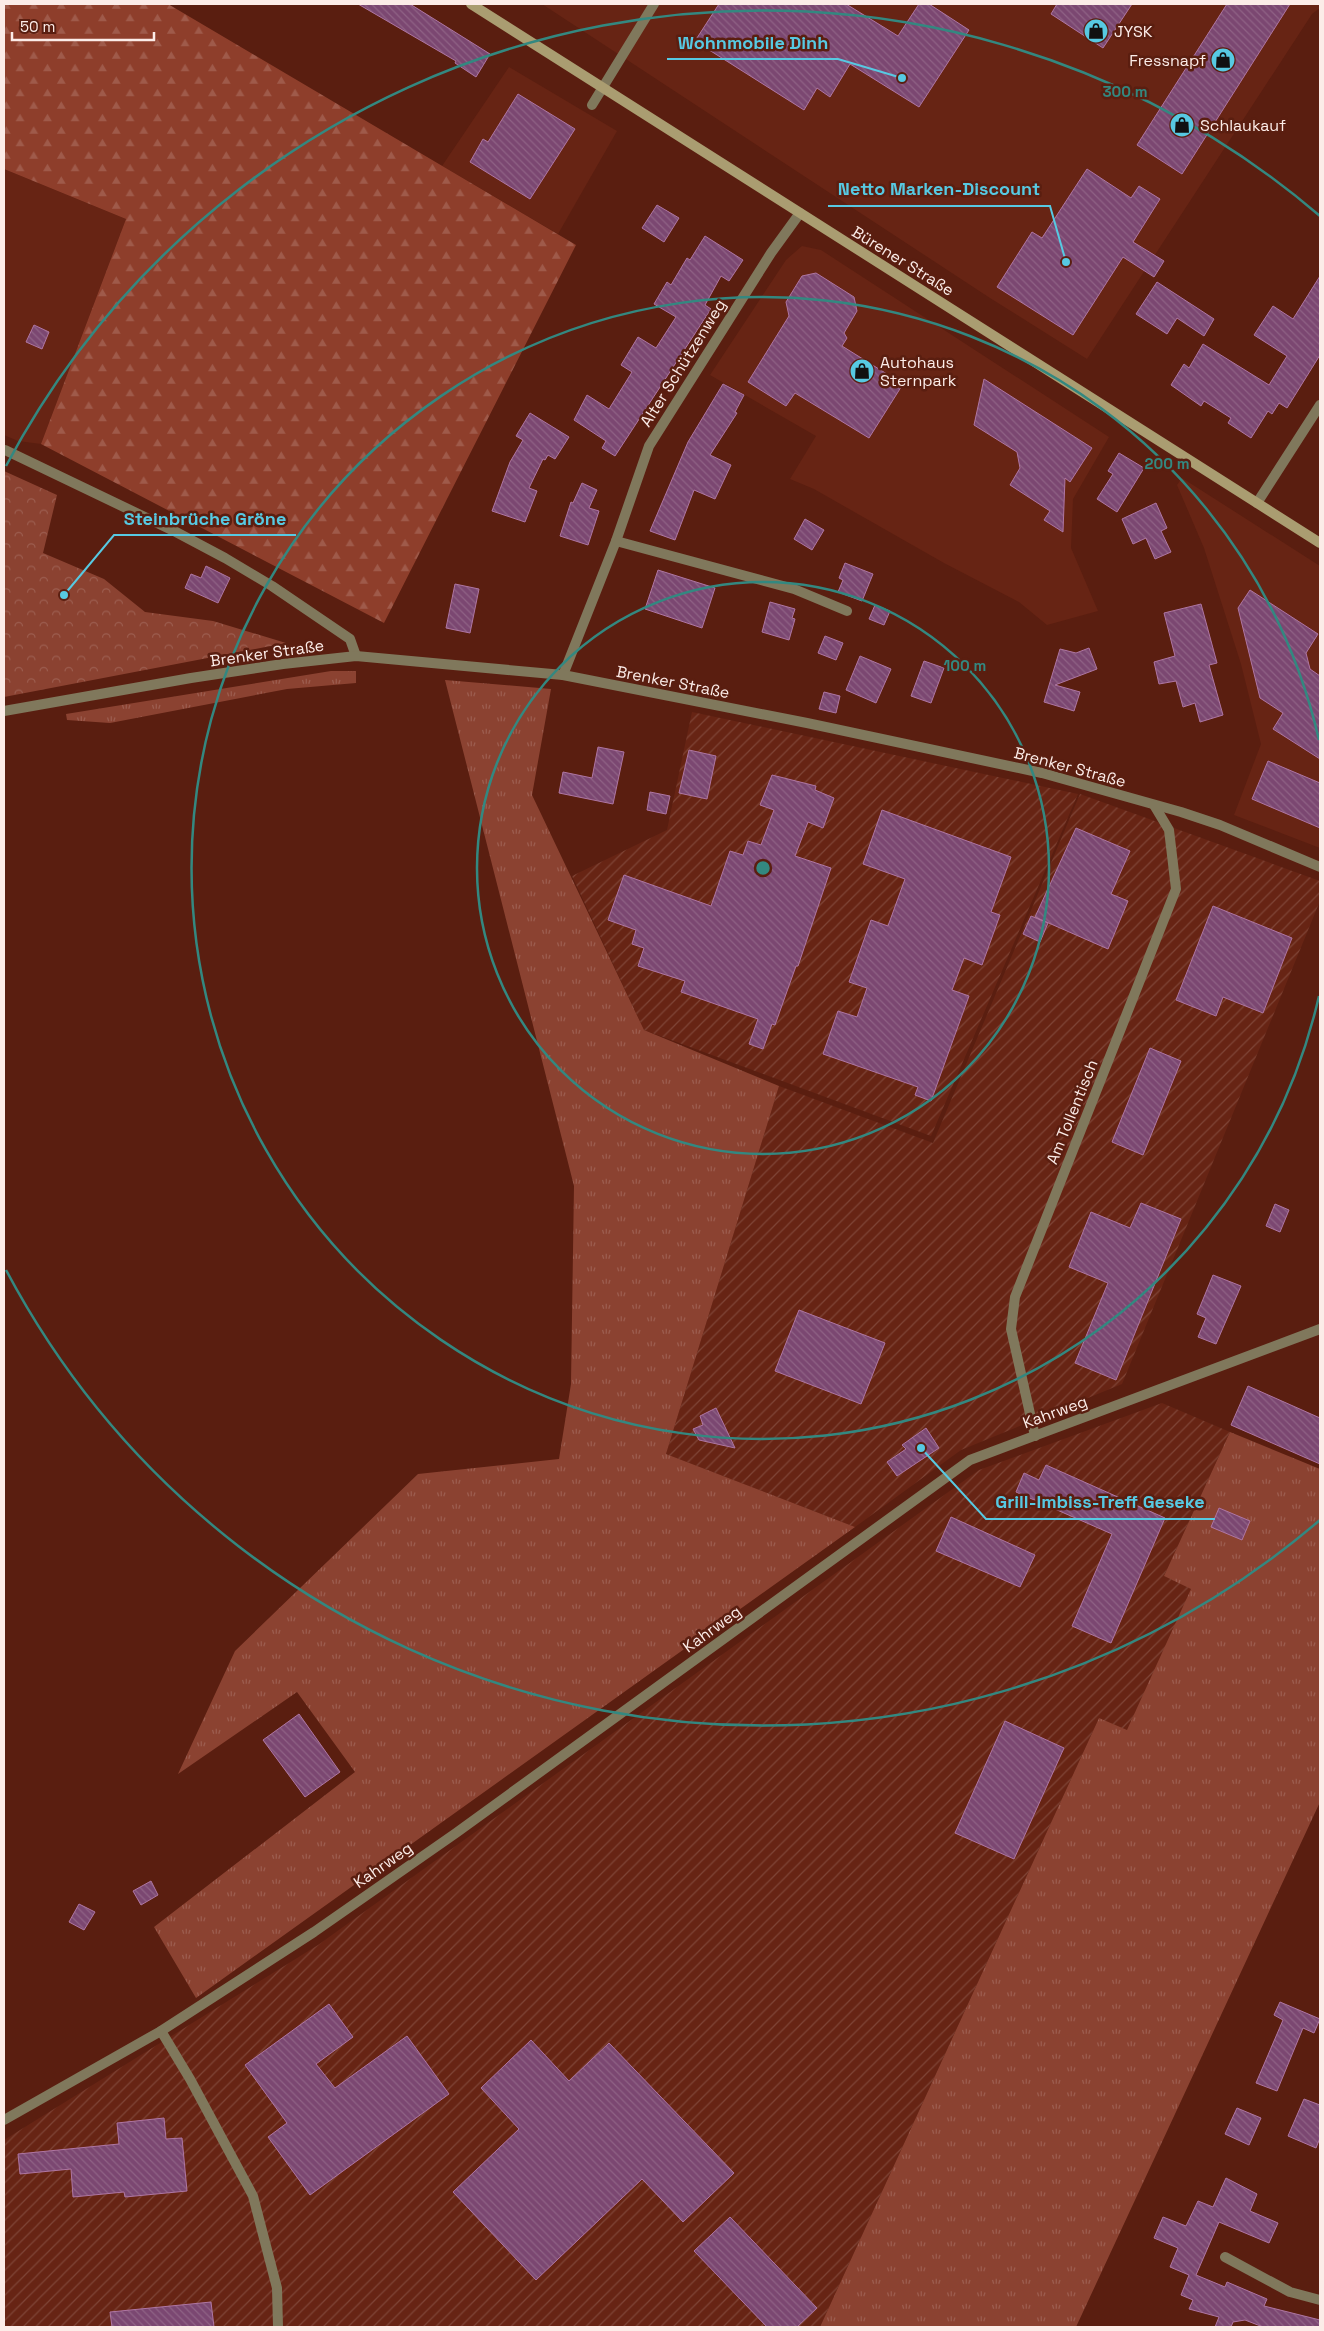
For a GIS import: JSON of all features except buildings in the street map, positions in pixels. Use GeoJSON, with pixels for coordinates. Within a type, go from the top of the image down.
{"type":"FeatureCollection","features":[{"type":"Feature","properties":{"kind":"main road","name":"Bürener Straße"},"geometry":{"type":"LineString","coordinates":[[471,4],[1320,543]]}},
{"type":"Feature","properties":{"kind":"street"},"geometry":{"type":"LineString","coordinates":[[592,105],[654,4]]}},
{"type":"Feature","properties":{"kind":"street","name":"Alter Schützenweg"},"geometry":{"type":"LineString","coordinates":[[563,675],[616,541],[649,446],[770,253],[800,214]]}},
{"type":"Feature","properties":{"kind":"street"},"geometry":{"type":"LineString","coordinates":[[1257,503],[1320,405]]}},
{"type":"Feature","properties":{"kind":"street"},"geometry":{"type":"LineString","coordinates":[[5,450],[176,532],[225,558],[280,591],[350,639],[356,656]]}},
{"type":"Feature","properties":{"kind":"street"},"geometry":{"type":"LineString","coordinates":[[616,541],[794,589],[848,611]]}},
{"type":"Feature","properties":{"kind":"street","name":"Brenker Straße"},"geometry":{"type":"LineString","coordinates":[[4,711],[219,674],[356,656],[563,675],[807,723],[1033,771],[1220,825],[1320,867]]}},
{"type":"Feature","properties":{"kind":"street","name":"Am Tollentisch"},"geometry":{"type":"LineString","coordinates":[[1035,1436],[1011,1329],[1014,1297],[1176,889],[1168,830],[1154,805]]}},
{"type":"Feature","properties":{"kind":"street","name":"Kahrweg"},"geometry":{"type":"LineString","coordinates":[[4,2120],[161,2031],[314,1932],[456,1832],[970,1460],[1320,1329]]}},
{"type":"Feature","properties":{"kind":"street"},"geometry":{"type":"LineString","coordinates":[[161,2031],[190,2078],[253,2196],[277,2288],[278,2327]]}},
{"type":"Feature","properties":{"kind":"street"},"geometry":{"type":"LineString","coordinates":[[1225,2257],[1290,2292],[1320,2300]]}},
{"type":"Feature","properties":{"kind":"shaded area"},"geometry":{"type":"Polygon","coordinates":[[[542,4],[1320,4],[1320,8],[1312,14],[1087,359],[990,298],[542,4]]]}},
{"type":"Feature","properties":{"kind":"shaded area"},"geometry":{"type":"Polygon","coordinates":[[[509,67],[617,131],[558,234],[442,166],[509,67]]]}},
{"type":"Feature","properties":{"kind":"shaded area"},"geometry":{"type":"Polygon","coordinates":[[[4,169],[126,219],[41,444],[18,441],[4,435],[4,169]]]}},
{"type":"Feature","properties":{"kind":"shaded area"},"geometry":{"type":"Polygon","coordinates":[[[802,246],[821,250],[1109,437],[1073,499],[1071,548],[1098,611],[1047,625],[1019,602],[944,563],[814,489],[790,479],[816,436],[710,375],[786,260],[802,246]]]}},
{"type":"Feature","properties":{"kind":"shaded area"},"geometry":{"type":"Polygon","coordinates":[[[1182,478],[1320,566],[1320,848],[1234,815],[1261,744],[1241,664],[1204,548],[1177,485],[1182,478]]]}},
{"type":"Feature","properties":{"kind":"shaded area"},"geometry":{"type":"Polygon","coordinates":[[[692,712],[1078,794],[931,1136],[644,1030],[572,876],[667,830],[692,712]]]}},
{"type":"Feature","properties":{"kind":"shaded area"},"geometry":{"type":"Polygon","coordinates":[[[1080,794],[1320,881],[1320,901],[1122,1384],[961,1450],[855,1527],[666,1454],[779,1086],[933,1143],[1080,794]]]}},
{"type":"Feature","properties":{"kind":"shaded area"},"geometry":{"type":"Polygon","coordinates":[[[1162,1403],[1230,1432],[1164,1576],[1192,1589],[1127,1731],[1099,1718],[820,2327],[4,2327],[4,2140],[318,1945],[979,1470],[1162,1403]]]}},
{"type":"Feature","properties":{"kind":"green space"},"geometry":{"type":"Polygon","coordinates":[[[4,4],[168,4],[576,245],[384,623],[41,444],[126,219],[4,169],[4,4]]]}},
{"type":"Feature","properties":{"kind":"green space"},"geometry":{"type":"Polygon","coordinates":[[[4,471],[57,495],[43,553],[104,579],[145,612],[213,621],[286,643],[4,697],[4,471]]]}},
{"type":"Feature","properties":{"kind":"green space"},"geometry":{"type":"Polygon","coordinates":[[[331,671],[356,671],[356,683],[287,689],[110,723],[67,720],[66,714],[331,671]]]}},
{"type":"Feature","properties":{"kind":"green space"},"geometry":{"type":"Polygon","coordinates":[[[445,680],[551,689],[532,795],[644,1030],[779,1086],[666,1454],[855,1527],[196,1998],[154,1927],[355,1772],[297,1692],[178,1774],[235,1651],[418,1474],[559,1459],[571,1384],[574,1186],[445,680]]]}},
{"type":"Feature","properties":{"kind":"green space"},"geometry":{"type":"Polygon","coordinates":[[[1230,1432],[1320,1469],[1320,1802],[1076,2327],[820,2327],[1099,1718],[1127,1730],[1191,1589],[1164,1576],[1230,1432]]]}},
{"type":"Feature","properties":{"kind":"place","name":"JYSK"},"geometry":{"type":"Point","coordinates":[1096,31]}},
{"type":"Feature","properties":{"kind":"place","name":"Fressnapf"},"geometry":{"type":"Point","coordinates":[1223,60]}},
{"type":"Feature","properties":{"kind":"place","name":"Wohnmobile Dinh"},"geometry":{"type":"Point","coordinates":[902,78]}},
{"type":"Feature","properties":{"kind":"place","name":"Schlaukauf"},"geometry":{"type":"Point","coordinates":[1182,125]}},
{"type":"Feature","properties":{"kind":"place","name":"Netto Marken-Discount"},"geometry":{"type":"Point","coordinates":[1066,262]}},
{"type":"Feature","properties":{"kind":"place","name":"Autohaus Sternpark"},"geometry":{"type":"Point","coordinates":[862,371]}},
{"type":"Feature","properties":{"kind":"place","name":"Steinbrüche Gröne"},"geometry":{"type":"Point","coordinates":[64,595]}},
{"type":"Feature","properties":{"kind":"place","name":"Grill-Imbiss-Treff Geseke"},"geometry":{"type":"Point","coordinates":[921,1448]}}]}
